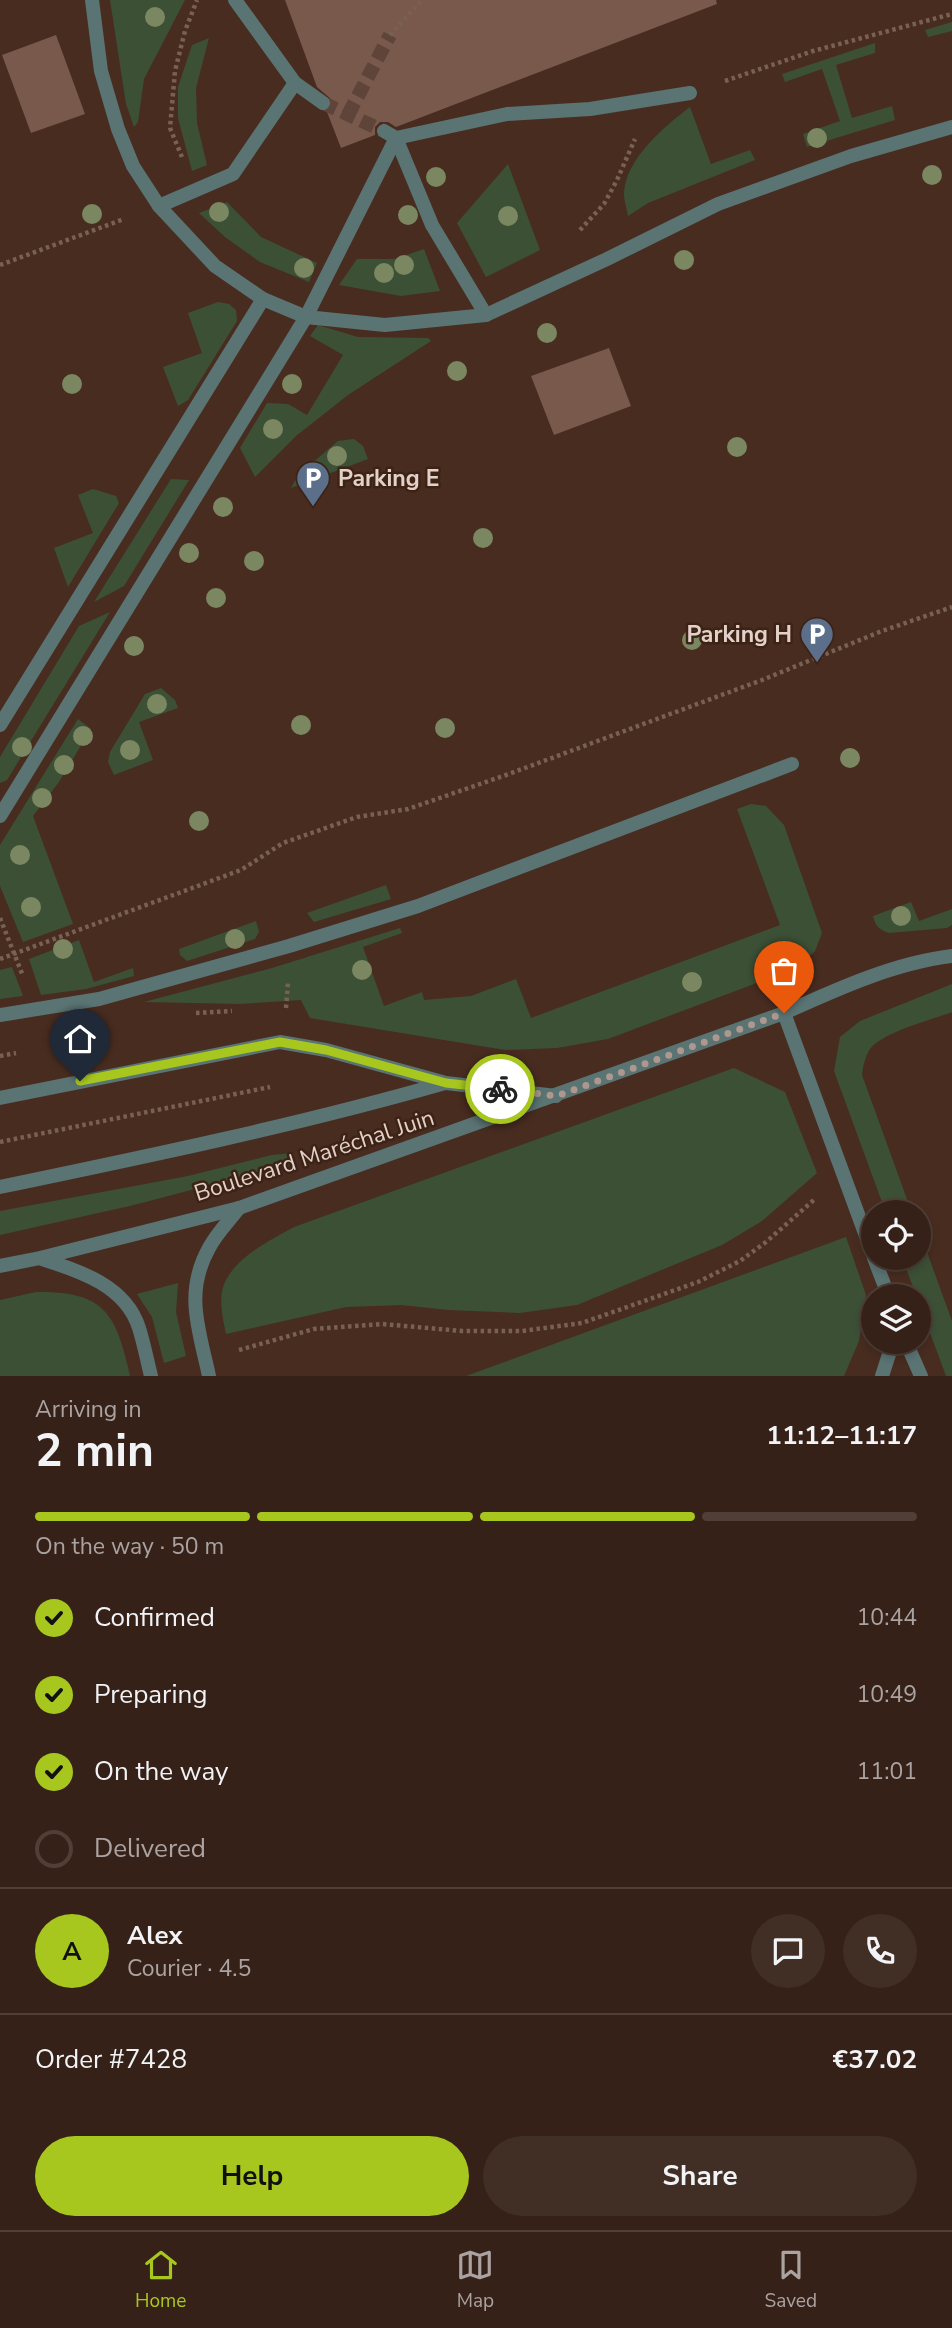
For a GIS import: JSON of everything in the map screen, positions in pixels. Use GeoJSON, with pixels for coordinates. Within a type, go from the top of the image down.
{"type":"FeatureCollection","features":[{"type":"Feature","properties":{"kind":"street"},"geometry":{"type":"LineString","coordinates":[[92,0],[101,71],[118,129],[133,166],[159,206],[215,266],[263,299],[306,317],[385,326],[485,316],[718,204],[850,156],[952,127]]}},
{"type":"Feature","properties":{"kind":"street"},"geometry":{"type":"LineString","coordinates":[[235,0],[295,83],[323,103]]}},
{"type":"Feature","properties":{"kind":"street"},"geometry":{"type":"LineString","coordinates":[[159,206],[233,174],[295,83]]}},
{"type":"Feature","properties":{"kind":"street"},"geometry":{"type":"LineString","coordinates":[[390,134],[507,114],[590,109],[690,93]]}},
{"type":"Feature","properties":{"kind":"street"},"geometry":{"type":"LineString","coordinates":[[390,134],[432,225],[485,316]]}},
{"type":"Feature","properties":{"kind":"street"},"geometry":{"type":"LineString","coordinates":[[0,816],[306,317],[390,134]]}},
{"type":"Feature","properties":{"kind":"street"},"geometry":{"type":"LineString","coordinates":[[0,725],[263,299]]}},
{"type":"Feature","properties":{"kind":"street"},"geometry":{"type":"LineString","coordinates":[[0,1015],[99,999],[289,946],[418,906],[792,765]]}},
{"type":"Feature","properties":{"kind":"street","name":"Boulevard Maréchal Juin"},"geometry":{"type":"LineString","coordinates":[[0,1266],[239,1208],[784,1013],[837,989],[924,959],[952,956]]}},
{"type":"Feature","properties":{"kind":"street"},"geometry":{"type":"LineString","coordinates":[[784,1013],[861,1222]]}},
{"type":"Feature","properties":{"kind":"street"},"geometry":{"type":"LineString","coordinates":[[0,1098],[280,1042],[326,1050],[446,1083],[557,1096]]}},
{"type":"Feature","properties":{"kind":"street"},"geometry":{"type":"LineString","coordinates":[[0,1187],[290,1124],[446,1083]]}},
{"type":"Feature","properties":{"kind":"street"},"geometry":{"type":"LineString","coordinates":[[209,1376],[195,1318],[194,1293],[198,1270],[210,1245],[239,1208]]}},
{"type":"Feature","properties":{"kind":"street"},"geometry":{"type":"LineString","coordinates":[[40,1258],[82,1272],[108,1287],[126,1303],[139,1326],[151,1376]]}},
{"type":"Feature","properties":{"kind":"street"},"geometry":{"type":"LineString","coordinates":[[882,1376],[889,1354]]}},
{"type":"Feature","properties":{"kind":"street"},"geometry":{"type":"LineString","coordinates":[[911,1354],[920,1376]]}},
{"type":"Feature","properties":{"kind":"path"},"geometry":{"type":"LineString","coordinates":[[196,190],[170,128],[175,71],[197,0]]}},
{"type":"Feature","properties":{"kind":"path"},"geometry":{"type":"LineString","coordinates":[[390,35],[422,0]]}},
{"type":"Feature","properties":{"kind":"path"},"geometry":{"type":"LineString","coordinates":[[690,93],[813,51],[952,14]]}},
{"type":"Feature","properties":{"kind":"path"},"geometry":{"type":"LineString","coordinates":[[579,231],[604,204],[640,128]]}},
{"type":"Feature","properties":{"kind":"path"},"geometry":{"type":"LineString","coordinates":[[0,265],[159,206]]}},
{"type":"Feature","properties":{"kind":"path"},"geometry":{"type":"LineString","coordinates":[[0,959],[241,870],[283,843],[357,817],[408,809],[494,780],[762,680],[882,631],[952,607]]}},
{"type":"Feature","properties":{"kind":"path"},"geometry":{"type":"LineString","coordinates":[[205,1359],[314,1329],[382,1324],[462,1331],[522,1331],[582,1323],[698,1282],[740,1261],[766,1242],[843,1174]]}},
{"type":"Feature","properties":{"kind":"green space"},"geometry":{"type":"Polygon","coordinates":[[[110,0],[185,0],[144,79],[138,122],[134,127],[126,104],[110,0]]]}},
{"type":"Feature","properties":{"kind":"green space"},"geometry":{"type":"Polygon","coordinates":[[[952,22],[952,31],[928,37],[925,30],[952,22]]]}},
{"type":"Feature","properties":{"kind":"green space"},"geometry":{"type":"Polygon","coordinates":[[[209,38],[196,88],[197,123],[207,165],[192,171],[178,118],[178,87],[192,45],[209,38]]]}},
{"type":"Feature","properties":{"kind":"green space"},"geometry":{"type":"Polygon","coordinates":[[[875,43],[875,53],[836,65],[852,118],[892,106],[895,120],[807,147],[803,134],[840,121],[822,69],[785,82],[782,74],[875,43]]]}},
{"type":"Feature","properties":{"kind":"green space"},"geometry":{"type":"Polygon","coordinates":[[[690,107],[711,164],[750,150],[755,160],[648,203],[628,216],[624,194],[631,168],[648,144],[690,107]]]}},
{"type":"Feature","properties":{"kind":"green space"},"geometry":{"type":"Polygon","coordinates":[[[508,164],[540,250],[486,277],[457,223],[508,164]]]}},
{"type":"Feature","properties":{"kind":"green space"},"geometry":{"type":"Polygon","coordinates":[[[227,202],[261,237],[317,263],[309,282],[260,262],[225,237],[199,213],[227,202]]]}},
{"type":"Feature","properties":{"kind":"green space"},"geometry":{"type":"Polygon","coordinates":[[[424,249],[440,291],[401,296],[339,285],[357,259],[395,259],[424,249]]]}},
{"type":"Feature","properties":{"kind":"green space"},"geometry":{"type":"Polygon","coordinates":[[[218,302],[229,304],[236,310],[237,321],[188,400],[178,406],[163,367],[202,353],[188,313],[218,302]]]}},
{"type":"Feature","properties":{"kind":"green space"},"geometry":{"type":"Polygon","coordinates":[[[318,325],[358,337],[428,338],[431,341],[348,395],[296,436],[255,477],[240,448],[267,403],[288,404],[307,415],[343,355],[310,336],[318,325]]]}},
{"type":"Feature","properties":{"kind":"green space"},"geometry":{"type":"Polygon","coordinates":[[[354,439],[363,446],[368,459],[291,488],[298,475],[338,441],[354,439]]]}},
{"type":"Feature","properties":{"kind":"green space"},"geometry":{"type":"Polygon","coordinates":[[[171,479],[189,480],[124,586],[94,602],[171,479]]]}},
{"type":"Feature","properties":{"kind":"green space"},"geometry":{"type":"Polygon","coordinates":[[[93,489],[116,496],[119,503],[68,587],[54,548],[93,533],[78,495],[93,489]]]}},
{"type":"Feature","properties":{"kind":"green space"},"geometry":{"type":"Polygon","coordinates":[[[110,612],[7,780],[0,783],[0,757],[79,626],[110,612]]]}},
{"type":"Feature","properties":{"kind":"green space"},"geometry":{"type":"Polygon","coordinates":[[[161,688],[175,700],[178,708],[139,722],[153,760],[114,775],[108,762],[110,752],[145,694],[161,688]]]}},
{"type":"Feature","properties":{"kind":"green space"},"geometry":{"type":"Polygon","coordinates":[[[78,719],[91,729],[59,782],[33,816],[73,924],[23,942],[0,886],[0,845],[78,719]]]}},
{"type":"Feature","properties":{"kind":"green space"},"geometry":{"type":"Polygon","coordinates":[[[751,804],[766,806],[784,825],[822,933],[815,951],[799,967],[608,1039],[557,1048],[505,1050],[310,1018],[301,1000],[240,1004],[144,1002],[272,968],[400,928],[402,933],[363,947],[384,1006],[422,992],[424,1000],[471,996],[516,979],[531,1018],[780,925],[737,809],[751,804]]]}},
{"type":"Feature","properties":{"kind":"green space"},"geometry":{"type":"Polygon","coordinates":[[[386,885],[391,899],[314,922],[307,913],[386,885]]]}},
{"type":"Feature","properties":{"kind":"green space"},"geometry":{"type":"Polygon","coordinates":[[[911,902],[919,921],[952,909],[952,925],[947,928],[889,933],[877,925],[873,916],[911,902]]]}},
{"type":"Feature","properties":{"kind":"green space"},"geometry":{"type":"Polygon","coordinates":[[[256,921],[259,932],[255,939],[187,961],[180,955],[179,949],[256,921]]]}},
{"type":"Feature","properties":{"kind":"green space"},"geometry":{"type":"Polygon","coordinates":[[[79,940],[94,982],[133,968],[134,976],[86,989],[41,995],[29,959],[79,940]]]}},
{"type":"Feature","properties":{"kind":"green space"},"geometry":{"type":"Polygon","coordinates":[[[12,967],[23,996],[0,999],[0,970],[12,967]]]}},
{"type":"Feature","properties":{"kind":"green space"},"geometry":{"type":"Polygon","coordinates":[[[952,984],[952,1012],[885,1037],[870,1049],[864,1062],[862,1075],[907,1200],[881,1200],[834,1071],[840,1037],[860,1021],[952,984]]]}},
{"type":"Feature","properties":{"kind":"green space"},"geometry":{"type":"Polygon","coordinates":[[[734,1068],[785,1092],[817,1173],[762,1221],[722,1245],[577,1305],[520,1313],[401,1305],[346,1307],[226,1334],[221,1300],[226,1280],[247,1256],[294,1227],[734,1068]]]}},
{"type":"Feature","properties":{"kind":"green space"},"geometry":{"type":"Polygon","coordinates":[[[291,1153],[294,1163],[134,1205],[0,1235],[0,1211],[188,1176],[272,1155],[291,1153]]]}},
{"type":"Feature","properties":{"kind":"green space"},"geometry":{"type":"Polygon","coordinates":[[[846,1237],[862,1284],[859,1341],[844,1376],[466,1376],[846,1237]]]}},
{"type":"Feature","properties":{"kind":"green space"},"geometry":{"type":"Polygon","coordinates":[[[931,1263],[952,1321],[952,1376],[946,1376],[931,1335],[931,1284],[912,1284],[907,1270],[931,1270],[931,1263]]]}},
{"type":"Feature","properties":{"kind":"green space"},"geometry":{"type":"Polygon","coordinates":[[[178,1283],[176,1312],[186,1356],[164,1363],[152,1317],[137,1294],[178,1283]]]}},
{"type":"Feature","properties":{"kind":"green space"},"geometry":{"type":"Polygon","coordinates":[[[36,1292],[78,1296],[104,1310],[119,1337],[130,1376],[0,1376],[0,1300],[36,1292]]]}},
{"type":"Feature","properties":{"kind":"building"},"geometry":{"type":"Polygon","coordinates":[[[285,0],[716,0],[717,4],[396,127],[388,122],[380,122],[375,127],[375,135],[341,148],[327,112],[331,108],[332,100],[317,87],[285,0]]]}},
{"type":"Feature","properties":{"kind":"building"},"geometry":{"type":"Polygon","coordinates":[[[56,35],[85,114],[31,133],[2,55],[56,35]]]}},
{"type":"Feature","properties":{"kind":"building"},"geometry":{"type":"Polygon","coordinates":[[[609,348],[631,406],[554,435],[531,376],[609,348]]]}},
{"type":"Feature","properties":{"kind":"tunnel"},"geometry":{"type":"LineString","coordinates":[[348,115],[390,35]]}},
{"type":"Feature","properties":{"kind":"tunnel"},"geometry":{"type":"LineString","coordinates":[[323,103],[384,131]]}},
{"type":"Feature","properties":{"kind":"way so far"},"geometry":{"type":"LineString","coordinates":[[500,1089],[557,1096],[784,1013]]}},
{"type":"Feature","properties":{"kind":"place","name":"Parking E"},"geometry":{"type":"Point","coordinates":[313,508]}},
{"type":"Feature","properties":{"kind":"place","name":"Parking H"},"geometry":{"type":"Point","coordinates":[817,664]}},
{"type":"Feature","properties":{"kind":"route"},"geometry":{"type":"LineString","coordinates":[[80,1081],[280,1042],[326,1050],[446,1083],[500,1089]]}}]}
